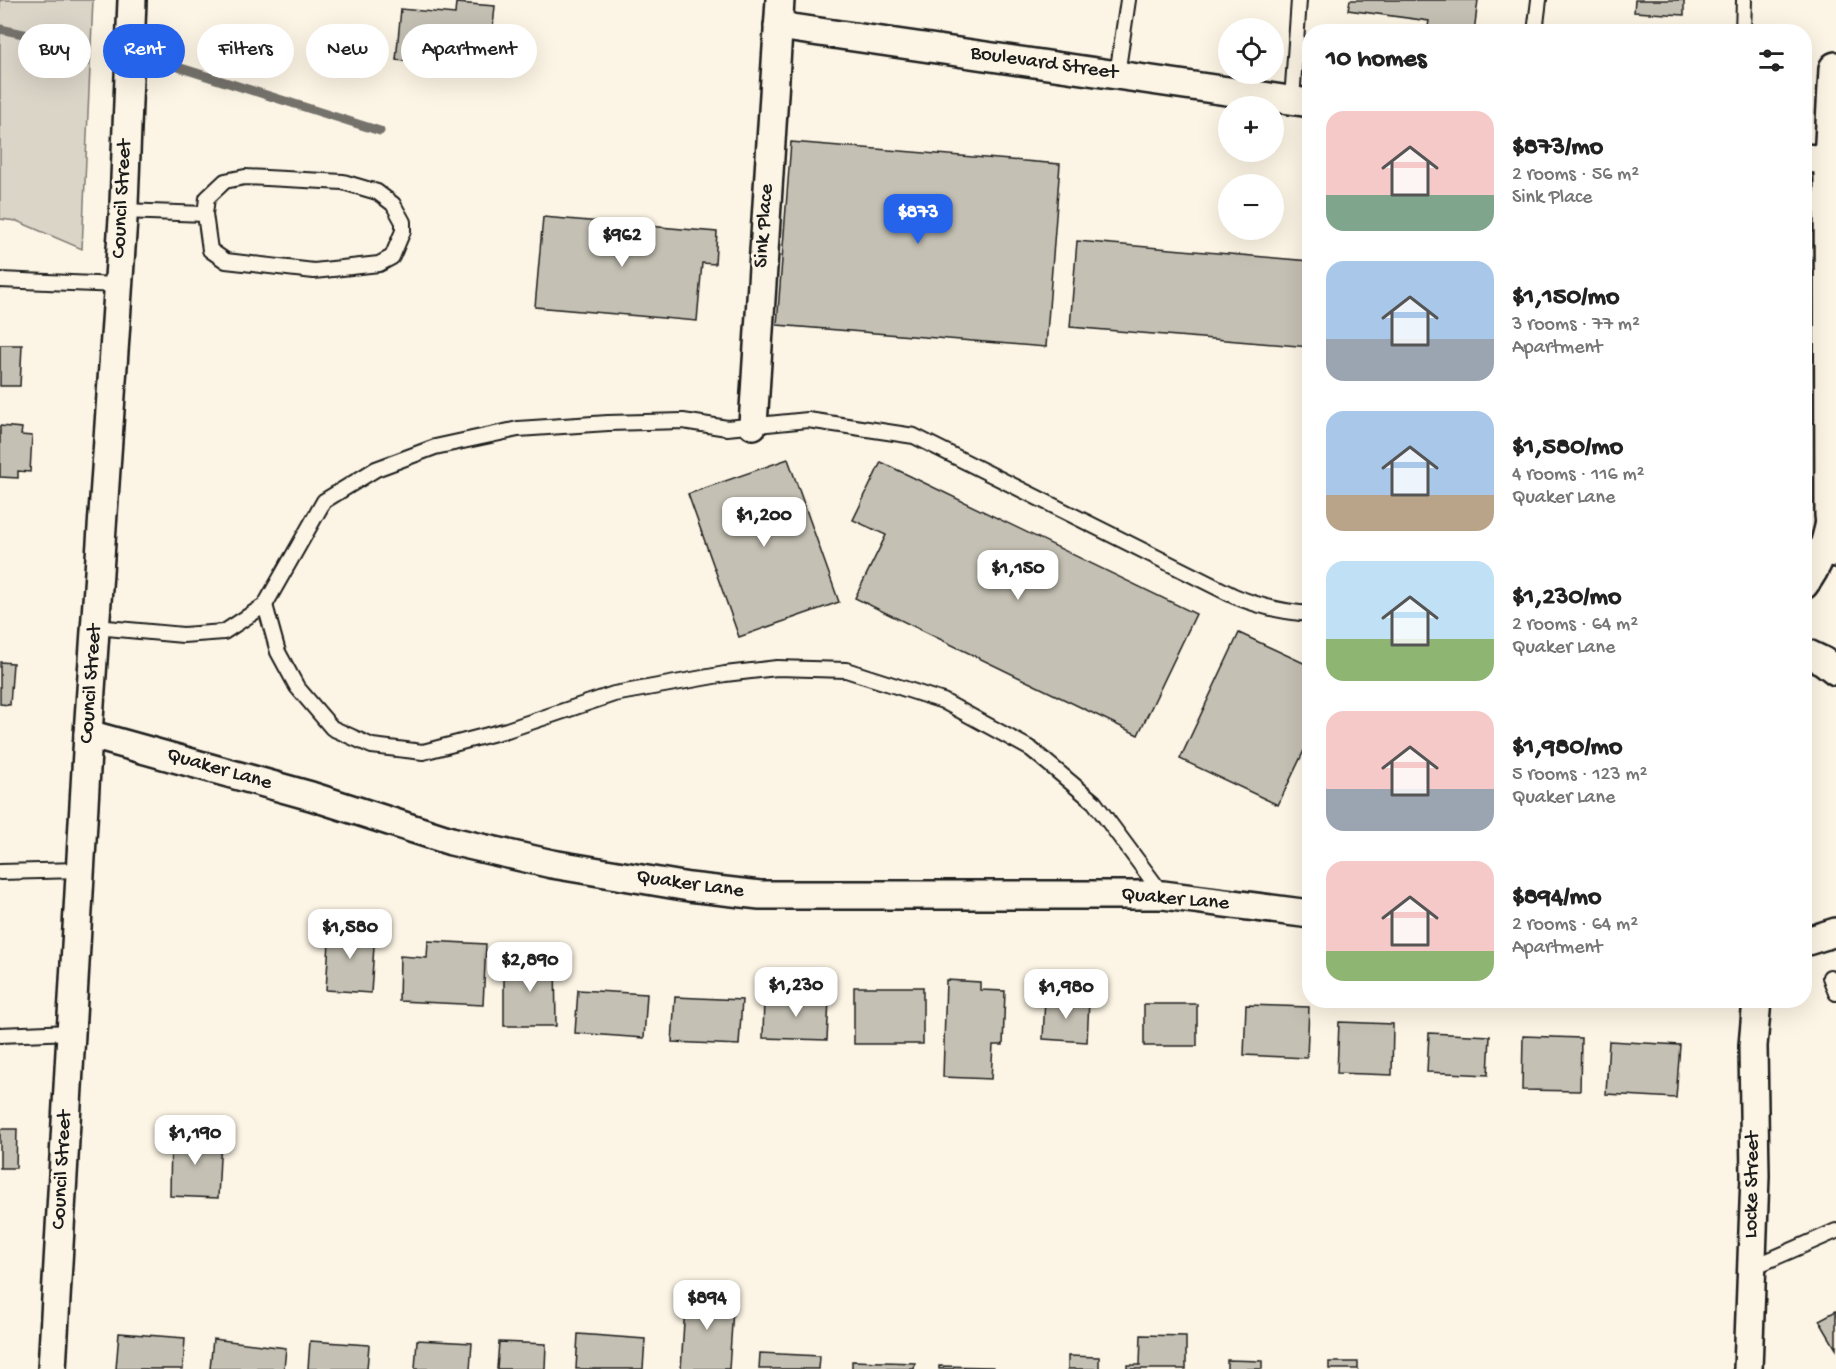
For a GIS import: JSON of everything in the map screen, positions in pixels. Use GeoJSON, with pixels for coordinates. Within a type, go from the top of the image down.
{"type":"FeatureCollection","features":[{"type":"Feature","properties":{"kind":"main road"},"geometry":{"type":"LineString","coordinates":[[1836,69],[1824,160],[1832,515],[1836,550]]}},
{"type":"Feature","properties":{"kind":"street","name":"Council Street"},"geometry":{"type":"LineString","coordinates":[[52,1369],[88,734],[123,211],[132,0]]}},
{"type":"Feature","properties":{"kind":"street","name":"Boulevard Street"},"geometry":{"type":"LineString","coordinates":[[779,13],[1118,75],[1300,101]]}},
{"type":"Feature","properties":{"kind":"street","name":"Sink Place"},"geometry":{"type":"LineString","coordinates":[[753,425],[779,13]]}},
{"type":"Feature","properties":{"kind":"street"},"geometry":{"type":"LineString","coordinates":[[1812,575],[1824,548],[1832,515]]}},
{"type":"Feature","properties":{"kind":"street"},"geometry":{"type":"LineString","coordinates":[[1812,656],[1836,671]]}},
{"type":"Feature","properties":{"kind":"street","name":"Quaker Lane"},"geometry":{"type":"LineString","coordinates":[[88,734],[311,796],[451,841],[552,864],[689,887],[760,895],[1163,895],[1302,913]]}},
{"type":"Feature","properties":{"kind":"street"},"geometry":{"type":"LineString","coordinates":[[1812,940],[1836,932]]}},
{"type":"Feature","properties":{"kind":"street","name":"Locke Street"},"geometry":{"type":"LineString","coordinates":[[1748,1369],[1755,1176],[1753,1046],[1756,1008]]}},
{"type":"Feature","properties":{"kind":"lane"},"geometry":{"type":"LineString","coordinates":[[1118,75],[1128,0]]}},
{"type":"Feature","properties":{"kind":"lane"},"geometry":{"type":"LineString","coordinates":[[1299,0],[1300,101]]}},
{"type":"Feature","properties":{"kind":"lane"},"geometry":{"type":"LineString","coordinates":[[1536,24],[1539,0]]}},
{"type":"Feature","properties":{"kind":"lane"},"geometry":{"type":"LineString","coordinates":[[1743,24],[1744,0]]}},
{"type":"Feature","properties":{"kind":"lane"},"geometry":{"type":"LineString","coordinates":[[244,177],[343,182],[377,192],[393,204],[403,222],[403,231],[392,257],[379,264],[314,271],[226,261],[210,250],[204,214],[207,198],[225,181],[244,177]]}},
{"type":"Feature","properties":{"kind":"lane"},"geometry":{"type":"LineString","coordinates":[[123,211],[204,214]]}},
{"type":"Feature","properties":{"kind":"lane"},"geometry":{"type":"LineString","coordinates":[[0,280],[118,285]]}},
{"type":"Feature","properties":{"kind":"lane"},"geometry":{"type":"LineString","coordinates":[[96,627],[183,635],[224,632],[265,605],[324,501],[376,469],[435,447],[518,429],[683,421],[727,428],[808,420],[914,436],[1234,596],[1258,606],[1302,614]]}},
{"type":"Feature","properties":{"kind":"lane"},"geometry":{"type":"LineString","coordinates":[[265,605],[278,652],[297,687],[332,728],[372,746],[423,752],[507,730],[614,694],[725,674],[777,668],[846,669],[943,701],[1031,749],[1094,802],[1163,895]]}},
{"type":"Feature","properties":{"kind":"lane"},"geometry":{"type":"LineString","coordinates":[[0,872],[80,870]]}},
{"type":"Feature","properties":{"kind":"lane"},"geometry":{"type":"LineString","coordinates":[[1830,977],[1836,993]]}},
{"type":"Feature","properties":{"kind":"lane"},"geometry":{"type":"LineString","coordinates":[[0,1035],[71,1032]]}},
{"type":"Feature","properties":{"kind":"lane"},"geometry":{"type":"LineString","coordinates":[[1752,1268],[1836,1231]]}},
{"type":"Feature","properties":{"kind":"shaded area"},"geometry":{"type":"Polygon","coordinates":[[[0,0],[93,0],[91,45],[91,24],[18,24],[18,78],[90,78],[82,249],[17,221],[0,219],[0,0]]]}},
{"type":"Feature","properties":{"kind":"building"},"geometry":{"type":"Polygon","coordinates":[[[1350,0],[1478,0],[1475,24],[1428,24],[1429,21],[1348,10],[1350,0]]]}},
{"type":"Feature","properties":{"kind":"building"},"geometry":{"type":"Polygon","coordinates":[[[1635,0],[1684,0],[1684,15],[1634,12],[1635,0]]]}},
{"type":"Feature","properties":{"kind":"building"},"geometry":{"type":"Polygon","coordinates":[[[456,3],[495,6],[493,24],[401,24],[401,60],[396,60],[401,9],[455,14],[456,3]]]}},
{"type":"Feature","properties":{"kind":"building"},"geometry":{"type":"Polygon","coordinates":[[[791,142],[1060,164],[1046,347],[777,325],[791,142]]]}},
{"type":"Feature","properties":{"kind":"building"},"geometry":{"type":"Polygon","coordinates":[[[543,217],[717,232],[715,264],[702,263],[697,321],[535,307],[543,217]]]}},
{"type":"Feature","properties":{"kind":"building"},"geometry":{"type":"Polygon","coordinates":[[[1077,241],[1302,260],[1302,346],[1070,327],[1077,241]]]}},
{"type":"Feature","properties":{"kind":"building"},"geometry":{"type":"Polygon","coordinates":[[[0,345],[22,345],[20,386],[0,386],[0,345]]]}},
{"type":"Feature","properties":{"kind":"building"},"geometry":{"type":"Polygon","coordinates":[[[0,426],[22,428],[21,435],[32,436],[30,472],[18,471],[18,478],[0,477],[0,426]]]}},
{"type":"Feature","properties":{"kind":"building"},"geometry":{"type":"Polygon","coordinates":[[[788,459],[839,602],[739,637],[688,494],[788,459]]]}},
{"type":"Feature","properties":{"kind":"building"},"geometry":{"type":"Polygon","coordinates":[[[881,462],[1196,614],[1138,735],[855,598],[886,535],[853,520],[881,462]]]}},
{"type":"Feature","properties":{"kind":"building"},"geometry":{"type":"Polygon","coordinates":[[[1239,633],[1302,662],[1302,755],[1278,805],[1180,759],[1239,633]]]}},
{"type":"Feature","properties":{"kind":"building"},"geometry":{"type":"Polygon","coordinates":[[[0,662],[13,663],[10,705],[0,704],[0,662]]]}},
{"type":"Feature","properties":{"kind":"building"},"geometry":{"type":"Polygon","coordinates":[[[330,926],[375,930],[371,993],[326,990],[330,926]]]}},
{"type":"Feature","properties":{"kind":"building"},"geometry":{"type":"Polygon","coordinates":[[[428,941],[486,944],[483,1005],[399,1001],[400,956],[427,958],[428,941]]]}},
{"type":"Feature","properties":{"kind":"building"},"geometry":{"type":"Polygon","coordinates":[[[504,960],[555,960],[556,1026],[504,1026],[504,960]]]}},
{"type":"Feature","properties":{"kind":"building"},"geometry":{"type":"Polygon","coordinates":[[[946,980],[980,982],[980,990],[1005,991],[1003,1045],[993,1045],[991,1079],[943,1077],[946,980]]]}},
{"type":"Feature","properties":{"kind":"building"},"geometry":{"type":"Polygon","coordinates":[[[854,987],[923,987],[923,1044],[854,1044],[854,987]]]}},
{"type":"Feature","properties":{"kind":"building"},"geometry":{"type":"Polygon","coordinates":[[[578,990],[647,994],[644,1038],[575,1033],[578,990]]]}},
{"type":"Feature","properties":{"kind":"building"},"geometry":{"type":"Polygon","coordinates":[[[675,997],[742,1000],[739,1045],[672,1042],[675,997]]]}},
{"type":"Feature","properties":{"kind":"building"},"geometry":{"type":"Polygon","coordinates":[[[764,997],[829,999],[827,1040],[763,1038],[764,997]]]}},
{"type":"Feature","properties":{"kind":"building"},"geometry":{"type":"Polygon","coordinates":[[[1045,998],[1089,1001],[1087,1042],[1043,1039],[1045,998]]]}},
{"type":"Feature","properties":{"kind":"building"},"geometry":{"type":"Polygon","coordinates":[[[1144,1004],[1197,1004],[1197,1046],[1144,1046],[1144,1004]]]}},
{"type":"Feature","properties":{"kind":"building"},"geometry":{"type":"Polygon","coordinates":[[[1246,1005],[1309,1008],[1307,1058],[1244,1055],[1246,1005]]]}},
{"type":"Feature","properties":{"kind":"building"},"geometry":{"type":"Polygon","coordinates":[[[1339,1022],[1393,1024],[1392,1075],[1337,1073],[1339,1022]]]}},
{"type":"Feature","properties":{"kind":"building"},"geometry":{"type":"Polygon","coordinates":[[[1429,1033],[1490,1036],[1488,1075],[1427,1072],[1429,1033]]]}},
{"type":"Feature","properties":{"kind":"building"},"geometry":{"type":"Polygon","coordinates":[[[1523,1036],[1581,1038],[1580,1091],[1522,1090],[1523,1036]]]}},
{"type":"Feature","properties":{"kind":"building"},"geometry":{"type":"Polygon","coordinates":[[[1609,1041],[1680,1045],[1676,1098],[1606,1094],[1609,1041]]]}},
{"type":"Feature","properties":{"kind":"building"},"geometry":{"type":"Polygon","coordinates":[[[0,1129],[17,1129],[16,1168],[0,1168],[0,1129]]]}},
{"type":"Feature","properties":{"kind":"building"},"geometry":{"type":"Polygon","coordinates":[[[171,1135],[221,1137],[218,1198],[170,1196],[171,1135]]]}},
{"type":"Feature","properties":{"kind":"building"},"geometry":{"type":"Polygon","coordinates":[[[686,1291],[734,1294],[729,1369],[681,1369],[686,1291]]]}},
{"type":"Feature","properties":{"kind":"building"},"geometry":{"type":"Polygon","coordinates":[[[1836,1311],[1836,1349],[1819,1320],[1836,1311]]]}},
{"type":"Feature","properties":{"kind":"building"},"geometry":{"type":"Polygon","coordinates":[[[119,1333],[185,1338],[183,1369],[116,1369],[119,1333]]]}},
{"type":"Feature","properties":{"kind":"building"},"geometry":{"type":"Polygon","coordinates":[[[578,1334],[645,1339],[643,1369],[576,1369],[578,1334]]]}},
{"type":"Feature","properties":{"kind":"building"},"geometry":{"type":"Polygon","coordinates":[[[1141,1335],[1186,1336],[1186,1369],[1127,1369],[1127,1365],[1140,1365],[1141,1335]]]}},
{"type":"Feature","properties":{"kind":"building"},"geometry":{"type":"Polygon","coordinates":[[[213,1339],[286,1348],[284,1369],[210,1369],[213,1339]]]}},
{"type":"Feature","properties":{"kind":"building"},"geometry":{"type":"Polygon","coordinates":[[[417,1340],[472,1343],[470,1369],[415,1369],[417,1340]]]}},
{"type":"Feature","properties":{"kind":"building"},"geometry":{"type":"Polygon","coordinates":[[[310,1341],[369,1345],[367,1369],[308,1369],[310,1341]]]}},
{"type":"Feature","properties":{"kind":"building"},"geometry":{"type":"Polygon","coordinates":[[[499,1342],[546,1344],[545,1369],[497,1369],[499,1342]]]}},
{"type":"Feature","properties":{"kind":"building"},"geometry":{"type":"Polygon","coordinates":[[[760,1353],[820,1356],[819,1369],[759,1369],[760,1353]]]}},
{"type":"Feature","properties":{"kind":"building"},"geometry":{"type":"Polygon","coordinates":[[[1068,1356],[1099,1357],[1099,1369],[1068,1369],[1068,1356]]]}},
{"type":"Feature","properties":{"kind":"building"},"geometry":{"type":"Polygon","coordinates":[[[1227,1360],[1262,1361],[1262,1369],[1227,1369],[1227,1360]]]}},
{"type":"Feature","properties":{"kind":"building"},"geometry":{"type":"Polygon","coordinates":[[[852,1361],[915,1363],[914,1369],[852,1369],[852,1361]]]}},
{"type":"Feature","properties":{"kind":"building"},"geometry":{"type":"Polygon","coordinates":[[[1329,1362],[1358,1362],[1358,1369],[1329,1369],[1329,1362]]]}},
{"type":"Feature","properties":{"kind":"building"},"geometry":{"type":"Polygon","coordinates":[[[939,1366],[993,1367],[993,1369],[939,1369],[939,1366]]]}},
{"type":"Feature","properties":{"kind":"waterway"},"geometry":{"type":"LineString","coordinates":[[0,29],[18,33]]}},
{"type":"Feature","properties":{"kind":"waterway"},"geometry":{"type":"LineString","coordinates":[[185,69],[380,131]]}}]}
